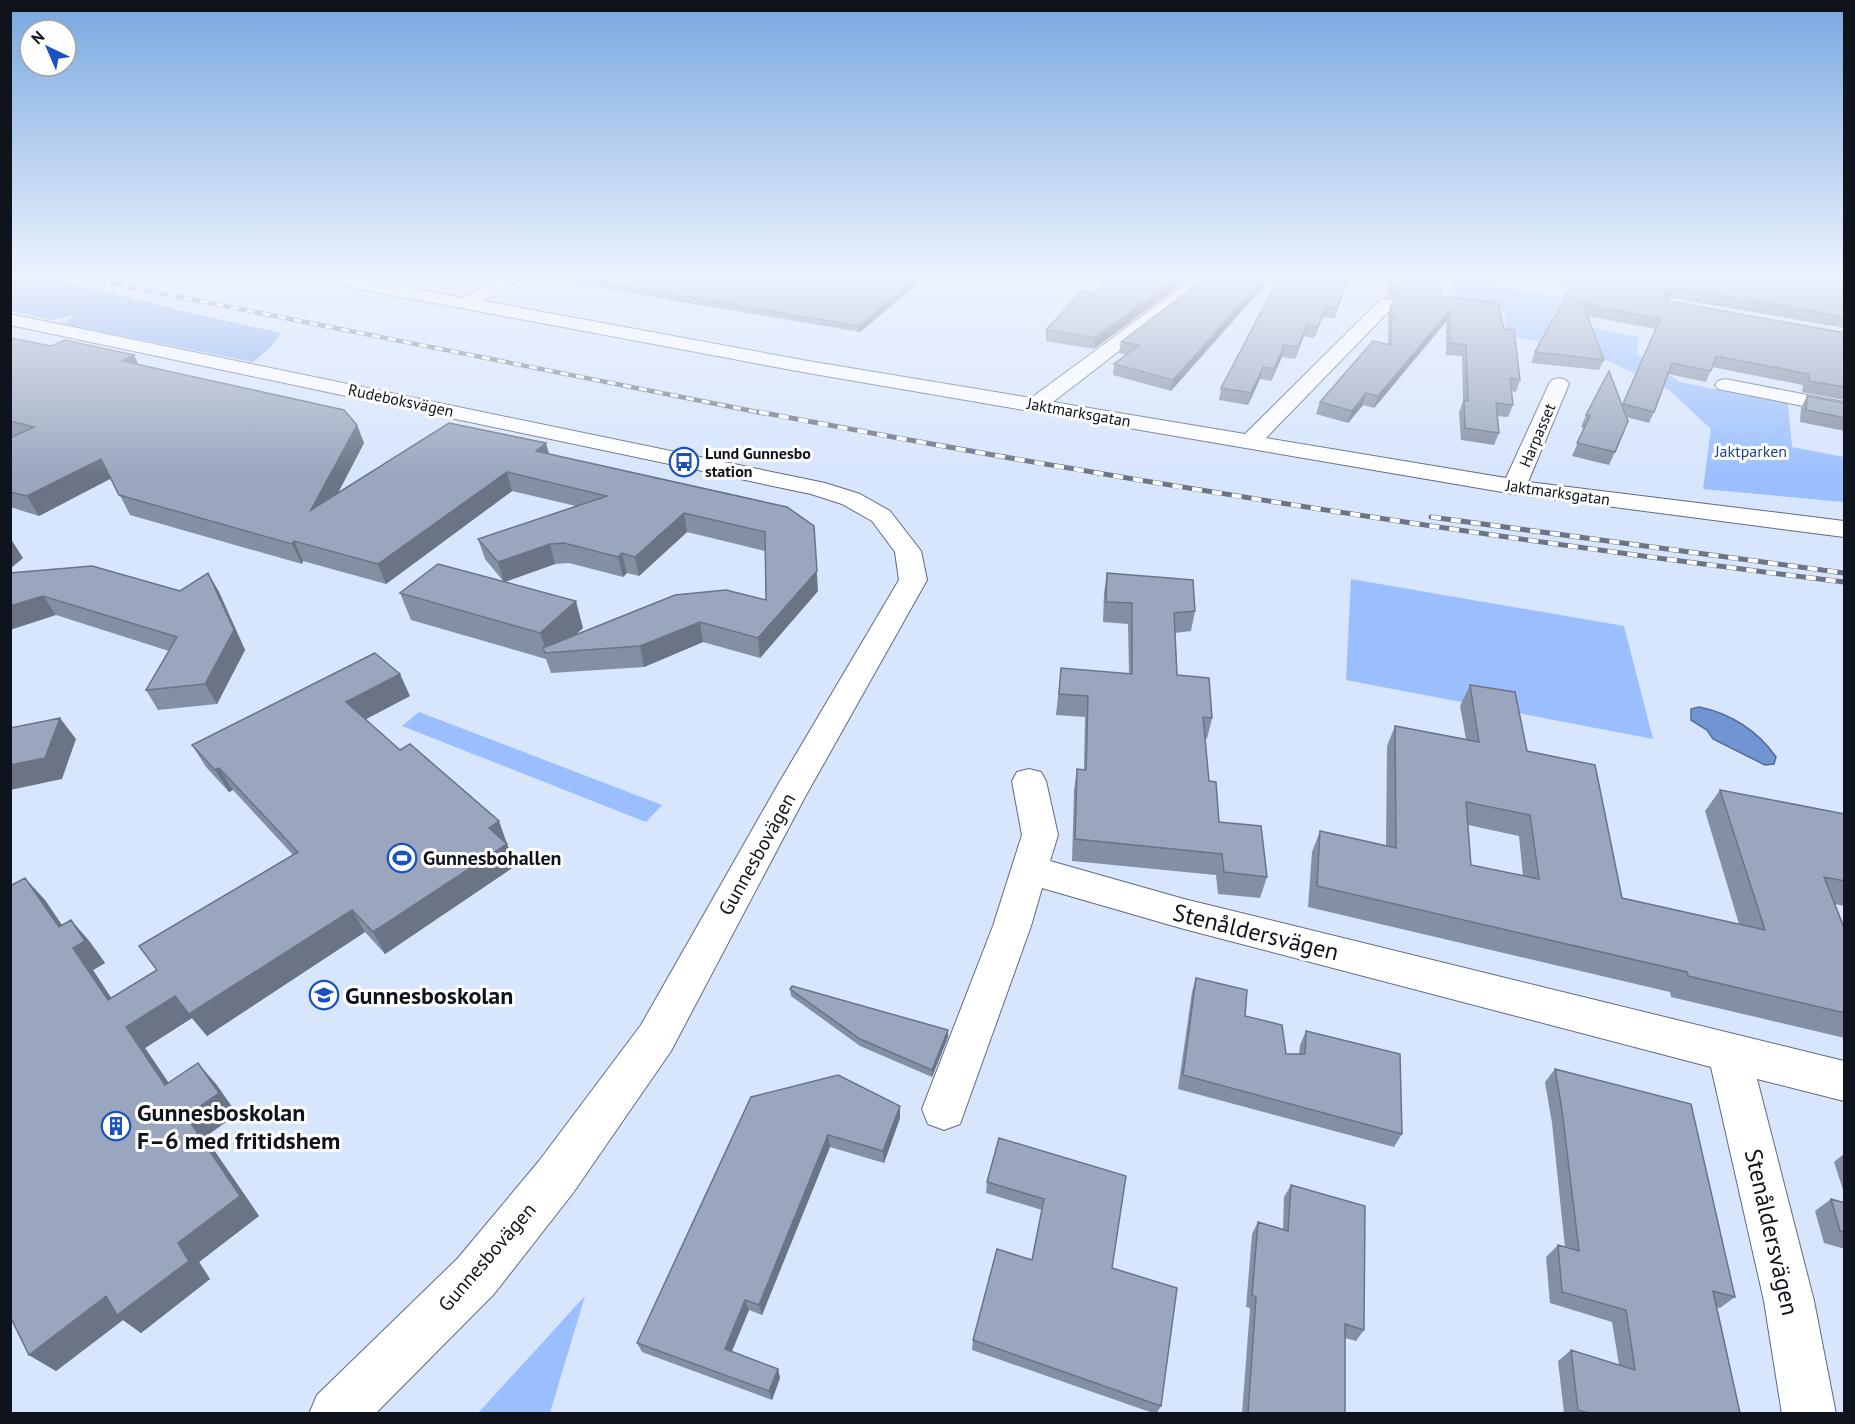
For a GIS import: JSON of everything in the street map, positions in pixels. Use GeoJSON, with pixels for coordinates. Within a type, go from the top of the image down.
{"type":"FeatureCollection","features":[{"type":"Feature","properties":{"kind":"street","name":"Rudeboksvägen"},"geometry":{"type":"LineString","coordinates":[[121,342],[578,439]]}},
{"type":"Feature","properties":{"kind":"street","name":"Jaktmarksgatan"},"geometry":{"type":"LineString","coordinates":[[682,342],[898,382],[1515,487],[1845,529]]}},
{"type":"Feature","properties":{"kind":"street"},"geometry":{"type":"LineString","coordinates":[[1037,404],[1119,342]]}},
{"type":"Feature","properties":{"kind":"street"},"geometry":{"type":"LineString","coordinates":[[1251,441],[1348,342]]}},
{"type":"Feature","properties":{"kind":"street","name":"Harpasset"},"geometry":{"type":"LineString","coordinates":[[1515,487],[1559,384]]}},
{"type":"Feature","properties":{"kind":"street"},"geometry":{"type":"LineString","coordinates":[[1725,385],[1845,408]]}},
{"type":"Feature","properties":{"kind":"street","name":"Gunnesbovägen"},"geometry":{"type":"LineString","coordinates":[[336,1413],[476,1276],[556,1177],[656,1038],[788,797],[913,580],[908,551],[902,540],[881,516],[851,499],[816,488],[578,439]]}},
{"type":"Feature","properties":{"kind":"street"},"geometry":{"type":"LineString","coordinates":[[944,1109],[1012,926],[1040,835],[1029,781]]}},
{"type":"Feature","properties":{"kind":"street","name":"Stenåldersvägen"},"geometry":{"type":"LineString","coordinates":[[1030,870],[1184,915],[1845,1081]]}},
{"type":"Feature","properties":{"kind":"street","name":"Stenåldersvägen"},"geometry":{"type":"LineString","coordinates":[[1729,1051],[1790,1301],[1809,1413]]}},
{"type":"Feature","properties":{"kind":"green space","name":"Jaktparken"},"geometry":{"type":"Polygon","coordinates":[[[1543,342],[1638,342],[1637,354],[1680,382],[1788,404],[1792,447],[1844,457],[1844,502],[1703,489],[1711,429],[1669,390],[1604,359],[1571,347],[1543,342]]]}},
{"type":"Feature","properties":{"kind":"green space"},"geometry":{"type":"Polygon","coordinates":[[[1351,579],[1624,626],[1653,739],[1346,680],[1351,579]]]}},
{"type":"Feature","properties":{"kind":"green space"},"geometry":{"type":"Polygon","coordinates":[[[419,712],[662,805],[646,822],[402,726],[419,712]]]}},
{"type":"Feature","properties":{"kind":"green space"},"geometry":{"type":"Polygon","coordinates":[[[585,1296],[550,1413],[478,1413],[585,1296]]]}},
{"type":"Feature","properties":{"kind":"shaded area"},"geometry":{"type":"Polygon","coordinates":[[[155,342],[274,342],[253,362],[155,342]]]}},
{"type":"Feature","properties":{"kind":"shaded area"},"geometry":{"type":"Polygon","coordinates":[[[1699,707],[1722,714],[1752,731],[1776,757],[1774,764],[1765,765],[1713,739],[1707,730],[1691,720],[1691,709],[1699,707]]]}},
{"type":"Feature","properties":{"kind":"building"},"geometry":{"type":"Polygon","coordinates":[[[10,342],[33,342],[51,346],[59,342],[76,342],[134,355],[122,361],[344,410],[357,425],[311,510],[449,423],[546,443],[536,451],[787,507],[814,526],[817,571],[758,638],[700,622],[640,646],[545,653],[543,648],[675,595],[726,590],[766,600],[765,532],[684,513],[635,557],[622,553],[618,557],[564,543],[550,544],[498,562],[478,539],[607,496],[507,472],[378,564],[294,541],[292,544],[119,495],[101,459],[27,496],[10,492],[10,438],[34,427],[10,421],[10,342]]]}},
{"type":"Feature","properties":{"kind":"building"},"geometry":{"type":"Polygon","coordinates":[[[1124,342],[1207,342],[1173,380],[1114,364],[1139,345],[1124,342]]]}},
{"type":"Feature","properties":{"kind":"building"},"geometry":{"type":"Polygon","coordinates":[[[1245,342],[1300,342],[1298,347],[1284,345],[1274,369],[1263,367],[1251,393],[1221,388],[1245,342]]]}},
{"type":"Feature","properties":{"kind":"building"},"geometry":{"type":"Polygon","coordinates":[[[1372,342],[1391,345],[1391,342],[1423,342],[1378,396],[1366,393],[1352,411],[1320,402],[1372,342]]]}},
{"type":"Feature","properties":{"kind":"building"},"geometry":{"type":"Polygon","coordinates":[[[1515,342],[1520,380],[1510,378],[1513,405],[1496,403],[1499,433],[1465,428],[1464,400],[1468,401],[1466,345],[1450,343],[1515,342]]]}},
{"type":"Feature","properties":{"kind":"building"},"geometry":{"type":"Polygon","coordinates":[[[1540,342],[1597,342],[1604,360],[1535,352],[1540,342]]]}},
{"type":"Feature","properties":{"kind":"building"},"geometry":{"type":"Polygon","coordinates":[[[1650,342],[1845,342],[1845,387],[1809,381],[1809,374],[1716,356],[1711,371],[1672,363],[1654,412],[1623,404],[1650,342]]]}},
{"type":"Feature","properties":{"kind":"building"},"geometry":{"type":"Polygon","coordinates":[[[1609,371],[1628,421],[1615,452],[1577,443],[1590,416],[1586,415],[1609,371]]]}},
{"type":"Feature","properties":{"kind":"building"},"geometry":{"type":"Polygon","coordinates":[[[1807,396],[1845,403],[1845,418],[1806,410],[1807,396]]]}},
{"type":"Feature","properties":{"kind":"building"},"geometry":{"type":"Polygon","coordinates":[[[438,564],[576,601],[540,633],[400,593],[438,564]]]}},
{"type":"Feature","properties":{"kind":"building"},"geometry":{"type":"Polygon","coordinates":[[[92,566],[180,591],[208,573],[234,630],[205,684],[146,690],[177,637],[43,596],[10,606],[10,573],[92,566]]]}},
{"type":"Feature","properties":{"kind":"building"},"geometry":{"type":"Polygon","coordinates":[[[1107,573],[1193,580],[1195,611],[1174,613],[1177,675],[1209,678],[1212,718],[1203,717],[1209,781],[1216,782],[1219,822],[1261,826],[1267,877],[1224,872],[1222,854],[1075,839],[1077,769],[1086,770],[1088,696],[1059,694],[1061,668],[1132,674],[1132,603],[1106,602],[1107,573]]]}},
{"type":"Feature","properties":{"kind":"building"},"geometry":{"type":"Polygon","coordinates":[[[375,653],[400,674],[346,702],[400,750],[410,744],[499,821],[489,828],[507,844],[373,932],[352,910],[189,1014],[175,996],[126,1027],[165,1085],[198,1063],[219,1093],[186,1116],[240,1196],[178,1243],[189,1261],[117,1315],[106,1296],[29,1355],[10,1316],[10,886],[25,878],[59,927],[71,920],[85,941],[73,948],[108,1000],[157,970],[139,946],[298,852],[219,768],[215,770],[192,745],[375,653]]]}},
{"type":"Feature","properties":{"kind":"building"},"geometry":{"type":"Polygon","coordinates":[[[1470,685],[1515,692],[1527,751],[1595,765],[1622,898],[1765,930],[1720,790],[1845,814],[1845,881],[1824,877],[1845,930],[1845,1013],[1688,976],[1687,972],[1317,886],[1320,831],[1396,848],[1395,726],[1479,742],[1470,685]],[[1466,802],[1471,865],[1539,879],[1530,815],[1466,802]]]}},
{"type":"Feature","properties":{"kind":"building"},"geometry":{"type":"Polygon","coordinates":[[[60,718],[45,758],[10,765],[10,728],[60,718]]]}},
{"type":"Feature","properties":{"kind":"building"},"geometry":{"type":"Polygon","coordinates":[[[1196,978],[1247,990],[1245,1016],[1282,1025],[1286,1054],[1305,1054],[1306,1031],[1400,1054],[1402,1134],[1183,1075],[1196,978]]]}},
{"type":"Feature","properties":{"kind":"building"},"geometry":{"type":"Polygon","coordinates":[[[792,986],[948,1030],[932,1070],[860,1039],[790,989],[792,986]]]}},
{"type":"Feature","properties":{"kind":"building"},"geometry":{"type":"Polygon","coordinates":[[[1555,1069],[1691,1104],[1735,1297],[1713,1291],[1740,1413],[1589,1413],[1578,1410],[1571,1350],[1635,1370],[1626,1310],[1562,1292],[1558,1245],[1579,1251],[1555,1069]]]}},
{"type":"Feature","properties":{"kind":"building"},"geometry":{"type":"Polygon","coordinates":[[[838,1075],[900,1106],[883,1151],[828,1135],[759,1305],[745,1300],[725,1349],[778,1369],[769,1391],[637,1343],[751,1097],[838,1075]]]}},
{"type":"Feature","properties":{"kind":"building"},"geometry":{"type":"Polygon","coordinates":[[[999,1138],[1126,1176],[1112,1268],[1177,1288],[1161,1406],[973,1340],[997,1249],[1032,1260],[1044,1199],[987,1182],[999,1138]]]}},
{"type":"Feature","properties":{"kind":"building"},"geometry":{"type":"Polygon","coordinates":[[[1291,1185],[1365,1206],[1364,1330],[1345,1324],[1345,1413],[1248,1413],[1256,1297],[1252,1295],[1258,1222],[1288,1231],[1291,1185]]]}},
{"type":"Feature","properties":{"kind":"building"},"geometry":{"type":"Polygon","coordinates":[[[1831,1199],[1845,1203],[1845,1232],[1840,1231],[1831,1199]]]}},
{"type":"Feature","properties":{"kind":"railway"},"geometry":{"type":"LineString","coordinates":[[408,342],[767,414]]}},
{"type":"Feature","properties":{"kind":"railway"},"geometry":{"type":"LineString","coordinates":[[759,412],[1029,461],[1300,506],[1436,527],[1844,582]]}},
{"type":"Feature","properties":{"kind":"railway"},"geometry":{"type":"LineString","coordinates":[[1431,517],[1844,573]]}},
{"type":"Feature","properties":{"kind":"place","name":"Lund Gunnesbo station"},"geometry":{"type":"Point","coordinates":[684,462]}},
{"type":"Feature","properties":{"kind":"place","name":"Gunnesbohallen"},"geometry":{"type":"Point","coordinates":[402,858]}},
{"type":"Feature","properties":{"kind":"place","name":"Gunnesboskolan"},"geometry":{"type":"Point","coordinates":[324,995]}},
{"type":"Feature","properties":{"kind":"place","name":"Gunnesboskolan F–6 med fritidshem"},"geometry":{"type":"Point","coordinates":[116,1126]}}]}
